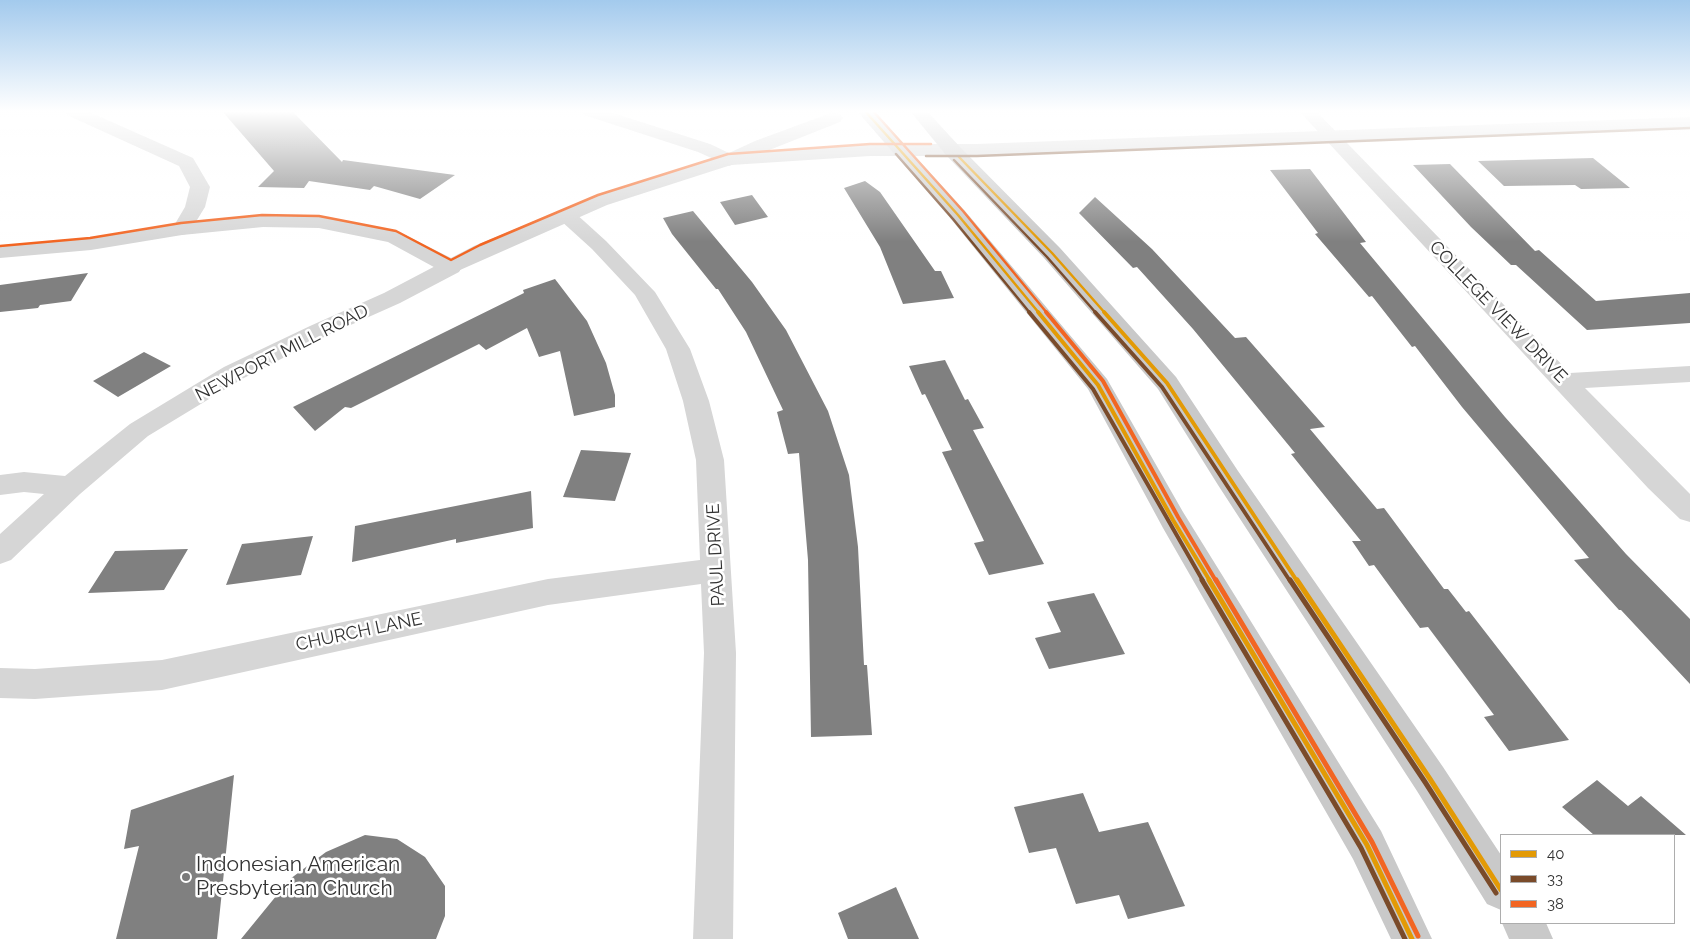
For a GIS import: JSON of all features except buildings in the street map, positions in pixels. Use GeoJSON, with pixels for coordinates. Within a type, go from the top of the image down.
{"type":"FeatureCollection","features":[{"type":"Feature","properties":{"kind":"main road"},"geometry":{"type":"LineString","coordinates":[[905,155],[958,215],[1098,385],[1173,520],[1368,846],[1412,939]]}},
{"type":"Feature","properties":{"kind":"main road"},"geometry":{"type":"LineString","coordinates":[[958,155],[1052,253],[1167,383],[1228,478],[1430,779],[1500,888]]}},
{"type":"Feature","properties":{"kind":"main road"},"geometry":{"type":"LineString","coordinates":[[1523,924],[1533,939]]}},
{"type":"Feature","properties":{"kind":"street"},"geometry":{"type":"LineString","coordinates":[[170,155],[186,162],[200,187],[196,207],[182,229]]}},
{"type":"Feature","properties":{"kind":"street"},"geometry":{"type":"LineString","coordinates":[[718,155],[729,160]]}},
{"type":"Feature","properties":{"kind":"street","name":"NEWPORT MILL ROAD"},"geometry":{"type":"LineString","coordinates":[[0,552],[70,486],[139,430],[232,374],[318,331],[392,298],[482,251],[568,216],[612,211],[651,185],[740,155]]}},
{"type":"Feature","properties":{"kind":"street","name":"NEWPORT MILL ROAD"},"geometry":{"type":"LineString","coordinates":[[729,160],[818,155]]}},
{"type":"Feature","properties":{"kind":"street","name":"COLLEGE VIEW DRIVE"},"geometry":{"type":"LineString","coordinates":[[1349,155],[1658,481],[1690,511]]}},
{"type":"Feature","properties":{"kind":"street","name":"PAUL DRIVE"},"geometry":{"type":"LineString","coordinates":[[568,216],[644,292],[678,350],[696,401],[710,460],[720,653],[713,939]]}},
{"type":"Feature","properties":{"kind":"street"},"geometry":{"type":"LineString","coordinates":[[0,252],[90,244],[182,229],[263,221],[319,222],[394,237],[451,267]]}},
{"type":"Feature","properties":{"kind":"street"},"geometry":{"type":"LineString","coordinates":[[1564,381],[1690,374]]}},
{"type":"Feature","properties":{"kind":"street"},"geometry":{"type":"LineString","coordinates":[[0,485],[24,482],[70,486]]}},
{"type":"Feature","properties":{"kind":"street","name":"CHURCH LANE"},"geometry":{"type":"LineString","coordinates":[[0,683],[35,684],[162,675],[548,592],[717,570]]}},
{"type":"Feature","properties":{"kind":"transit line","name":"38"},"geometry":{"type":"LineString","coordinates":[[0,246],[90,238],[181,223],[262,215],[319,216],[396,231],[451,260],[480,245],[598,195],[725,155]]}},
{"type":"Feature","properties":{"kind":"transit line","name":"33"},"geometry":{"type":"LineString","coordinates":[[897,155],[953,219],[1093,389],[1168,523],[1361,848],[1405,939]]}},
{"type":"Feature","properties":{"kind":"transit line","name":"40"},"geometry":{"type":"LineString","coordinates":[[904,155],[958,215],[1098,385],[1173,520],[1367,845],[1412,939]]}},
{"type":"Feature","properties":{"kind":"transit line","name":"38"},"geometry":{"type":"LineString","coordinates":[[912,155],[963,211],[1103,381],[1178,517],[1372,842],[1418,936]]}},
{"type":"Feature","properties":{"kind":"transit line","name":"33"},"geometry":{"type":"LineString","coordinates":[[926,156],[1007,155]]}},
{"type":"Feature","properties":{"kind":"transit line","name":"40"},"geometry":{"type":"LineString","coordinates":[[959,157],[1052,253],[1167,383],[1228,478],[1430,779],[1500,888]]}},
{"type":"Feature","properties":{"kind":"transit line","name":"33"},"geometry":{"type":"LineString","coordinates":[[954,160],[1047,257],[1162,387],[1425,782],[1496,893]]}},
{"type":"Feature","properties":{"kind":"place","name":"Indonesian American Presbyterian Church"},"geometry":{"type":"Point","coordinates":[186,877]}}]}
